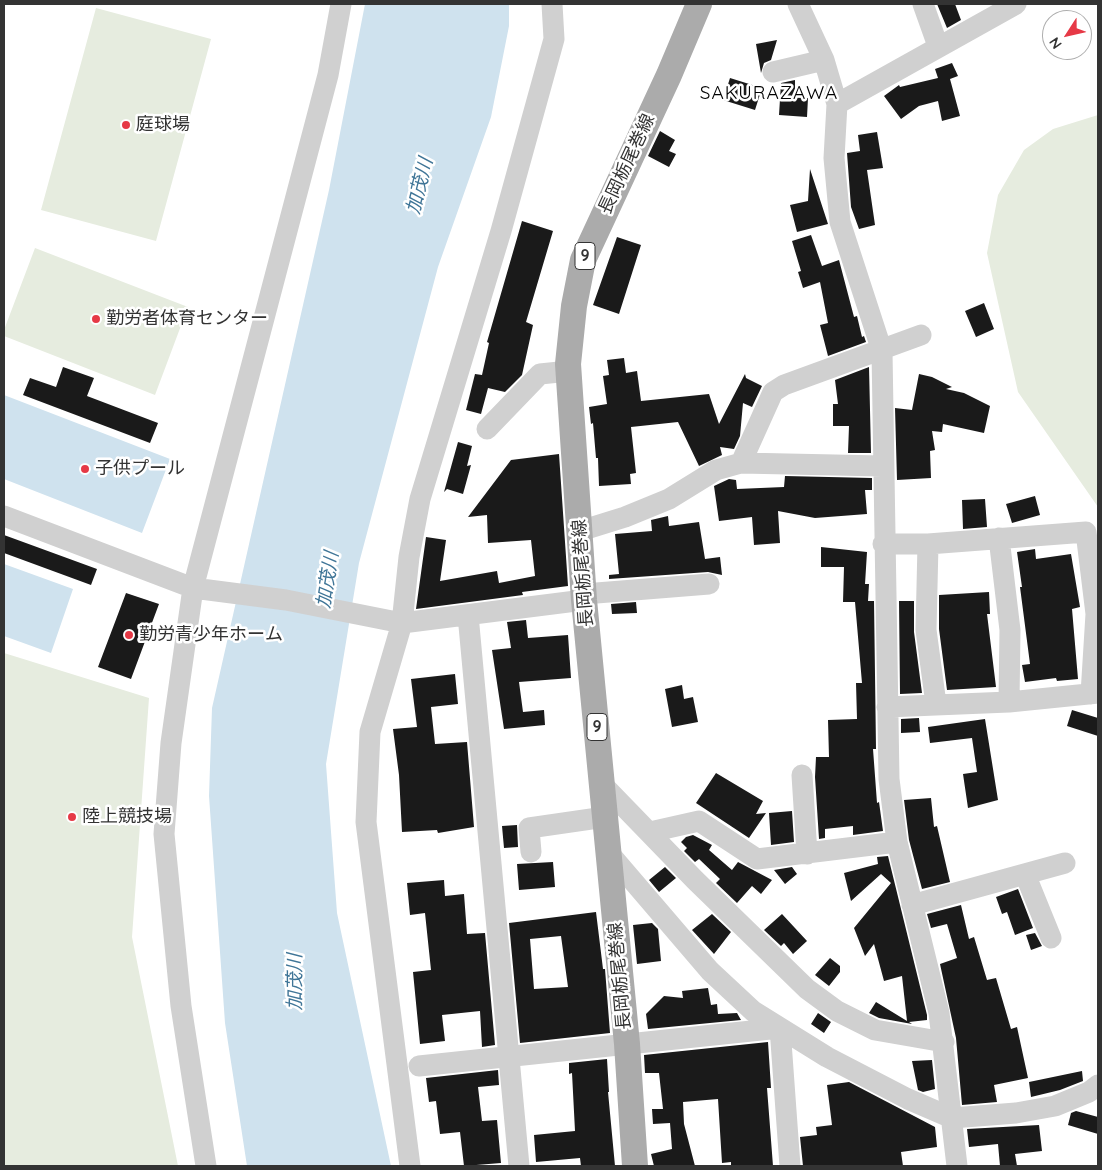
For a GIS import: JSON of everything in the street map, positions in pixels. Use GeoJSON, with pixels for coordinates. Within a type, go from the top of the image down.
{"type":"FeatureCollection","features":[{"type":"Feature","properties":{"kind":"main road","name":"長岡栃尾巻線"},"geometry":{"type":"LineString","coordinates":[[635,1166],[627,1044],[584,597],[569,371],[574,306],[583,260],[669,75],[699,4]]}},
{"type":"Feature","properties":{"kind":"street"},"geometry":{"type":"LineString","coordinates":[[206,1166],[180,1006],[164,834],[171,743],[193,588],[328,74],[341,4]]}},
{"type":"Feature","properties":{"kind":"street"},"geometry":{"type":"LineString","coordinates":[[410,1166],[366,822],[370,732],[402,623],[409,557],[420,499],[501,232],[554,39],[552,4]]}},
{"type":"Feature","properties":{"kind":"street"},"geometry":{"type":"LineString","coordinates":[[798,4],[824,60],[837,104],[834,158],[840,222],[882,351],[883,544],[889,778],[897,842],[934,985],[944,1042],[957,1166]]}},
{"type":"Feature","properties":{"kind":"street"},"geometry":{"type":"LineString","coordinates":[[923,4],[938,46]]}},
{"type":"Feature","properties":{"kind":"street"},"geometry":{"type":"LineString","coordinates":[[837,104],[1011,5]]}},
{"type":"Feature","properties":{"kind":"street"},"geometry":{"type":"LineString","coordinates":[[773,72],[824,60]]}},
{"type":"Feature","properties":{"kind":"street"},"geometry":{"type":"LineString","coordinates":[[741,463],[773,392],[784,385],[922,336]]}},
{"type":"Feature","properties":{"kind":"street"},"geometry":{"type":"LineString","coordinates":[[487,429],[540,374],[569,371]]}},
{"type":"Feature","properties":{"kind":"street"},"geometry":{"type":"LineString","coordinates":[[580,531],[626,517],[660,503],[716,470],[741,463],[882,466]]}},
{"type":"Feature","properties":{"kind":"street"},"geometry":{"type":"LineString","coordinates":[[4,516],[193,588],[286,600],[402,623],[584,597],[709,584]]}},
{"type":"Feature","properties":{"kind":"street"},"geometry":{"type":"LineString","coordinates":[[883,544],[928,544],[1086,532],[1096,614],[1095,693],[1009,702],[887,707]]}},
{"type":"Feature","properties":{"kind":"street"},"geometry":{"type":"LineString","coordinates":[[999,538],[1010,630],[1009,702]]}},
{"type":"Feature","properties":{"kind":"street"},"geometry":{"type":"LineString","coordinates":[[928,544],[926,630],[936,704]]}},
{"type":"Feature","properties":{"kind":"street"},"geometry":{"type":"LineString","coordinates":[[468,615],[519,1166]]}},
{"type":"Feature","properties":{"kind":"street"},"geometry":{"type":"LineString","coordinates":[[802,775],[807,854]]}},
{"type":"Feature","properties":{"kind":"street"},"geometry":{"type":"LineString","coordinates":[[602,784],[695,880],[807,989],[837,1011],[875,1030],[944,1042]]}},
{"type":"Feature","properties":{"kind":"street"},"geometry":{"type":"LineString","coordinates":[[531,852],[529,828],[605,817]]}},
{"type":"Feature","properties":{"kind":"street"},"geometry":{"type":"LineString","coordinates":[[650,832],[700,821],[757,859],[897,842]]}},
{"type":"Feature","properties":{"kind":"street"},"geometry":{"type":"LineString","coordinates":[[609,853],[710,971],[753,1011],[827,1057],[908,1099],[952,1118],[1016,1114],[1055,1106],[1089,1092],[1098,1085]]}},
{"type":"Feature","properties":{"kind":"street"},"geometry":{"type":"LineString","coordinates":[[912,905],[1065,863]]}},
{"type":"Feature","properties":{"kind":"street"},"geometry":{"type":"LineString","coordinates":[[1025,874],[1051,938]]}},
{"type":"Feature","properties":{"kind":"street"},"geometry":{"type":"LineString","coordinates":[[419,1066],[780,1028]]}},
{"type":"Feature","properties":{"kind":"street"},"geometry":{"type":"LineString","coordinates":[[780,1028],[790,1166]]}},
{"type":"Feature","properties":{"kind":"shaded area","name":"庭球場"},"geometry":{"type":"Polygon","coordinates":[[[96,8],[211,39],[156,241],[41,210],[96,8]]]}},
{"type":"Feature","properties":{"kind":"shaded area"},"geometry":{"type":"Polygon","coordinates":[[[1098,115],[1098,507],[1018,392],[987,253],[998,195],[1024,150],[1053,129],[1098,115]]]}},
{"type":"Feature","properties":{"kind":"shaded area","name":"勤労者体育センター"},"geometry":{"type":"Polygon","coordinates":[[[35,248],[188,307],[155,395],[4,336],[4,330],[35,248]]]}},
{"type":"Feature","properties":{"kind":"shaded area","name":"陸上競技場"},"geometry":{"type":"Polygon","coordinates":[[[4,653],[149,698],[132,937],[178,1166],[4,1166],[4,653]]]}},
{"type":"Feature","properties":{"kind":"water","name":"加茂川"},"geometry":{"type":"Polygon","coordinates":[[[365,4],[509,4],[509,26],[491,117],[438,267],[359,563],[326,764],[337,913],[391,1166],[247,1166],[225,1023],[209,796],[212,708],[329,190],[365,4]]]}},
{"type":"Feature","properties":{"kind":"water","name":"子供プール"},"geometry":{"type":"Polygon","coordinates":[[[4,395],[170,459],[142,533],[4,479],[4,395]]]}},
{"type":"Feature","properties":{"kind":"water"},"geometry":{"type":"Polygon","coordinates":[[[4,564],[73,589],[51,653],[4,636],[4,564]]]}},
{"type":"Feature","properties":{"kind":"building"},"geometry":{"type":"Polygon","coordinates":[[[937,4],[955,4],[961,20],[947,28],[937,4]]]}},
{"type":"Feature","properties":{"kind":"building"},"geometry":{"type":"Polygon","coordinates":[[[777,40],[771,60],[764,63],[761,73],[756,44],[777,40]]]}},
{"type":"Feature","properties":{"kind":"building"},"geometry":{"type":"Polygon","coordinates":[[[952,63],[958,76],[950,79],[960,116],[942,121],[938,101],[919,106],[901,119],[884,96],[899,85],[900,87],[938,78],[935,69],[952,63]]]}},
{"type":"Feature","properties":{"kind":"building"},"geometry":{"type":"Polygon","coordinates":[[[730,78],[762,88],[755,110],[723,100],[730,78]]]}},
{"type":"Feature","properties":{"kind":"building"},"geometry":{"type":"Polygon","coordinates":[[[795,80],[795,97],[808,98],[807,117],[779,115],[781,83],[795,80]]]}},
{"type":"Feature","properties":{"kind":"building"},"geometry":{"type":"Polygon","coordinates":[[[660,131],[675,140],[669,151],[676,154],[669,167],[648,156],[660,131]]]}},
{"type":"Feature","properties":{"kind":"building"},"geometry":{"type":"Polygon","coordinates":[[[877,132],[883,168],[867,170],[875,225],[859,229],[851,207],[847,153],[860,151],[858,135],[877,132]]]}},
{"type":"Feature","properties":{"kind":"building"},"geometry":{"type":"Polygon","coordinates":[[[810,169],[828,224],[797,232],[790,205],[808,201],[810,169]]]}},
{"type":"Feature","properties":{"kind":"building"},"geometry":{"type":"Polygon","coordinates":[[[522,221],[553,231],[526,322],[533,325],[522,375],[505,392],[488,388],[481,414],[466,410],[475,374],[482,375],[489,343],[487,342],[522,221]]]}},
{"type":"Feature","properties":{"kind":"building"},"geometry":{"type":"Polygon","coordinates":[[[811,235],[822,266],[839,260],[854,317],[857,316],[862,337],[864,336],[866,342],[828,356],[820,325],[828,323],[820,282],[803,288],[798,272],[801,271],[792,241],[811,235]]]}},
{"type":"Feature","properties":{"kind":"building"},"geometry":{"type":"Polygon","coordinates":[[[617,237],[641,245],[619,314],[593,305],[617,237]]]}},
{"type":"Feature","properties":{"kind":"building"},"geometry":{"type":"Polygon","coordinates":[[[984,303],[994,329],[976,337],[965,311],[984,303]]]}},
{"type":"Feature","properties":{"kind":"building"},"geometry":{"type":"Polygon","coordinates":[[[624,358],[626,373],[637,371],[641,401],[709,394],[719,424],[745,374],[746,378],[762,386],[752,407],[743,403],[740,436],[734,449],[720,447],[722,455],[699,466],[678,422],[631,427],[636,473],[630,474],[631,484],[599,486],[598,458],[596,458],[593,423],[591,424],[589,407],[607,404],[603,376],[609,375],[607,360],[624,358]]]}},
{"type":"Feature","properties":{"kind":"building"},"geometry":{"type":"Polygon","coordinates":[[[63,367],[94,378],[87,396],[158,423],[150,443],[23,395],[30,378],[56,387],[63,367]]]}},
{"type":"Feature","properties":{"kind":"building"},"geometry":{"type":"Polygon","coordinates":[[[869,367],[871,453],[848,453],[849,426],[833,426],[833,404],[838,404],[835,380],[869,367]]]}},
{"type":"Feature","properties":{"kind":"building"},"geometry":{"type":"Polygon","coordinates":[[[919,374],[932,377],[952,387],[946,389],[964,393],[990,406],[984,433],[943,424],[942,432],[932,431],[935,450],[930,451],[931,478],[897,480],[895,408],[912,410],[919,374]]]}},
{"type":"Feature","properties":{"kind":"building"},"geometry":{"type":"Polygon","coordinates":[[[458,442],[472,446],[467,466],[471,465],[463,494],[447,489],[444,492],[458,442]]]}},
{"type":"Feature","properties":{"kind":"building"},"geometry":{"type":"Polygon","coordinates":[[[559,454],[568,586],[522,592],[523,595],[416,609],[426,537],[446,540],[440,581],[497,571],[499,583],[535,576],[531,540],[488,543],[487,515],[468,517],[511,460],[559,454]]]}},
{"type":"Feature","properties":{"kind":"building"},"geometry":{"type":"Polygon","coordinates":[[[785,476],[872,478],[872,490],[865,490],[867,514],[815,518],[778,511],[780,543],[754,545],[752,517],[719,521],[714,486],[729,479],[736,480],[737,489],[784,487],[785,476]]]}},
{"type":"Feature","properties":{"kind":"building"},"geometry":{"type":"Polygon","coordinates":[[[1035,496],[1040,515],[1012,523],[1006,504],[1035,496]]]}},
{"type":"Feature","properties":{"kind":"building"},"geometry":{"type":"Polygon","coordinates":[[[985,499],[987,527],[963,529],[962,500],[985,499]]]}},
{"type":"Feature","properties":{"kind":"building"},"geometry":{"type":"Polygon","coordinates":[[[668,516],[669,526],[699,522],[705,559],[720,557],[722,575],[708,572],[609,579],[609,575],[619,574],[615,534],[652,531],[651,520],[668,516]]]}},
{"type":"Feature","properties":{"kind":"building"},"geometry":{"type":"Polygon","coordinates":[[[4,535],[97,569],[91,585],[4,553],[4,535]]]}},
{"type":"Feature","properties":{"kind":"building"},"geometry":{"type":"Polygon","coordinates":[[[821,547],[867,552],[865,584],[869,584],[868,601],[874,601],[876,749],[873,749],[877,803],[879,802],[883,831],[853,835],[853,826],[825,829],[825,838],[819,839],[815,777],[816,757],[829,757],[828,720],[857,719],[856,683],[862,683],[855,602],[843,602],[844,567],[821,567],[821,547]]]}},
{"type":"Feature","properties":{"kind":"building"},"geometry":{"type":"Polygon","coordinates":[[[1035,549],[1036,559],[1071,554],[1080,607],[1072,609],[1078,679],[1057,681],[1056,678],[1025,682],[1022,665],[1030,664],[1017,552],[1035,549]]]}},
{"type":"Feature","properties":{"kind":"building"},"geometry":{"type":"Polygon","coordinates":[[[989,592],[990,614],[987,614],[996,687],[947,690],[939,629],[939,595],[989,592]]]}},
{"type":"Feature","properties":{"kind":"building","name":"勤労青少年ホーム"},"geometry":{"type":"Polygon","coordinates":[[[126,593],[159,604],[131,679],[98,667],[126,593]]]}},
{"type":"Feature","properties":{"kind":"building"},"geometry":{"type":"Polygon","coordinates":[[[899,601],[914,601],[914,632],[922,693],[900,694],[899,601]]]}},
{"type":"Feature","properties":{"kind":"building"},"geometry":{"type":"Polygon","coordinates":[[[636,602],[637,613],[612,614],[611,604],[636,602]]]}},
{"type":"Feature","properties":{"kind":"building"},"geometry":{"type":"Polygon","coordinates":[[[526,620],[528,638],[568,635],[571,678],[519,682],[523,712],[544,710],[545,725],[504,729],[492,650],[511,648],[507,622],[526,620]]]}},
{"type":"Feature","properties":{"kind":"building"},"geometry":{"type":"Polygon","coordinates":[[[455,674],[458,704],[431,707],[435,744],[467,742],[474,827],[438,833],[437,830],[402,832],[399,775],[393,729],[417,727],[411,679],[455,674]]]}},
{"type":"Feature","properties":{"kind":"building"},"geometry":{"type":"Polygon","coordinates":[[[682,685],[684,699],[693,697],[698,722],[672,727],[665,689],[682,685]]]}},
{"type":"Feature","properties":{"kind":"building"},"geometry":{"type":"Polygon","coordinates":[[[1072,710],[1098,718],[1098,736],[1067,726],[1072,710]]]}},
{"type":"Feature","properties":{"kind":"building"},"geometry":{"type":"Polygon","coordinates":[[[919,718],[920,732],[901,733],[901,719],[919,718]]]}},
{"type":"Feature","properties":{"kind":"building"},"geometry":{"type":"Polygon","coordinates":[[[985,719],[998,800],[968,808],[963,774],[977,772],[972,738],[930,743],[928,727],[985,719]]]}},
{"type":"Feature","properties":{"kind":"building"},"geometry":{"type":"Polygon","coordinates":[[[716,773],[763,801],[756,814],[766,813],[749,838],[696,803],[716,773]]]}},
{"type":"Feature","properties":{"kind":"building"},"geometry":{"type":"Polygon","coordinates":[[[931,798],[934,827],[937,826],[950,882],[922,889],[909,840],[904,800],[931,798]]]}},
{"type":"Feature","properties":{"kind":"building"},"geometry":{"type":"Polygon","coordinates":[[[792,811],[794,842],[771,845],[769,813],[792,811]]]}},
{"type":"Feature","properties":{"kind":"building"},"geometry":{"type":"Polygon","coordinates":[[[517,825],[518,847],[504,848],[502,826],[517,825]]]}},
{"type":"Feature","properties":{"kind":"building"},"geometry":{"type":"Polygon","coordinates":[[[693,835],[712,845],[709,850],[732,870],[738,862],[772,880],[761,894],[752,886],[737,903],[716,883],[720,879],[699,859],[695,862],[684,851],[687,848],[681,842],[686,837],[693,835]]]}},
{"type":"Feature","properties":{"kind":"building"},"geometry":{"type":"Polygon","coordinates":[[[888,856],[927,1015],[927,1020],[909,1022],[912,1024],[879,1018],[869,1013],[876,1002],[907,1021],[902,976],[884,981],[874,944],[865,956],[854,928],[891,883],[881,874],[851,901],[844,873],[878,864],[877,857],[888,856]]]}},
{"type":"Feature","properties":{"kind":"building"},"geometry":{"type":"Polygon","coordinates":[[[553,862],[555,887],[519,890],[517,864],[553,862]]]}},
{"type":"Feature","properties":{"kind":"building"},"geometry":{"type":"Polygon","coordinates":[[[665,867],[676,878],[659,892],[649,880],[665,867]]]}},
{"type":"Feature","properties":{"kind":"building"},"geometry":{"type":"Polygon","coordinates":[[[792,867],[797,874],[785,884],[774,870],[792,867]]]}},
{"type":"Feature","properties":{"kind":"building"},"geometry":{"type":"Polygon","coordinates":[[[444,880],[445,896],[464,894],[467,934],[485,933],[495,1045],[482,1047],[480,1011],[442,1015],[445,1041],[420,1044],[413,972],[431,970],[425,913],[410,915],[407,883],[444,880]]]}},
{"type":"Feature","properties":{"kind":"building"},"geometry":{"type":"Polygon","coordinates":[[[1018,889],[1033,928],[1015,935],[1007,912],[1002,914],[996,897],[1018,889]]]}},
{"type":"Feature","properties":{"kind":"building"},"geometry":{"type":"Polygon","coordinates":[[[961,905],[969,939],[974,937],[987,980],[996,978],[1011,1029],[1017,1027],[1028,1078],[994,1085],[997,1102],[962,1105],[956,1038],[940,964],[957,958],[947,924],[931,928],[927,914],[961,905]]]}},
{"type":"Feature","properties":{"kind":"building"},"geometry":{"type":"Polygon","coordinates":[[[596,912],[603,969],[605,969],[610,1033],[520,1043],[509,923],[596,912]],[[561,936],[530,939],[534,989],[568,987],[561,936]]]}},
{"type":"Feature","properties":{"kind":"building"},"geometry":{"type":"Polygon","coordinates":[[[712,914],[731,932],[714,954],[692,930],[712,914]]]}},
{"type":"Feature","properties":{"kind":"building"},"geometry":{"type":"Polygon","coordinates":[[[782,914],[807,941],[793,954],[784,943],[781,946],[764,930],[782,914]]]}},
{"type":"Feature","properties":{"kind":"building"},"geometry":{"type":"Polygon","coordinates":[[[652,923],[658,929],[661,961],[637,964],[633,925],[652,923]]]}},
{"type":"Feature","properties":{"kind":"building"},"geometry":{"type":"Polygon","coordinates":[[[1035,933],[1042,946],[1031,950],[1026,935],[1035,933]]]}},
{"type":"Feature","properties":{"kind":"building"},"geometry":{"type":"Polygon","coordinates":[[[830,958],[840,966],[840,972],[829,986],[815,975],[830,958]]]}},
{"type":"Feature","properties":{"kind":"building"},"geometry":{"type":"Polygon","coordinates":[[[708,988],[711,1005],[717,1004],[718,1014],[737,1013],[741,1020],[648,1029],[646,1014],[664,996],[683,998],[682,991],[708,988]]]}},
{"type":"Feature","properties":{"kind":"building"},"geometry":{"type":"Polygon","coordinates":[[[818,1013],[831,1022],[824,1033],[811,1024],[818,1013]]]}},
{"type":"Feature","properties":{"kind":"building"},"geometry":{"type":"Polygon","coordinates":[[[768,1042],[771,1088],[767,1088],[773,1166],[731,1166],[731,1162],[722,1163],[718,1099],[683,1102],[684,1124],[695,1166],[654,1166],[651,1154],[672,1149],[670,1123],[653,1124],[652,1109],[663,1109],[659,1073],[645,1073],[644,1055],[768,1042]]]}},
{"type":"Feature","properties":{"kind":"building"},"geometry":{"type":"Polygon","coordinates":[[[607,1059],[615,1166],[581,1166],[580,1158],[536,1162],[534,1135],[575,1131],[572,1073],[569,1074],[569,1063],[607,1059]]]}},
{"type":"Feature","properties":{"kind":"building"},"geometry":{"type":"Polygon","coordinates":[[[932,1060],[935,1089],[923,1092],[918,1090],[912,1061],[932,1060]]]}},
{"type":"Feature","properties":{"kind":"building"},"geometry":{"type":"Polygon","coordinates":[[[498,1070],[499,1085],[478,1087],[482,1121],[497,1120],[501,1163],[464,1166],[460,1132],[440,1134],[436,1101],[429,1102],[426,1078],[498,1070]]]}},
{"type":"Feature","properties":{"kind":"building"},"geometry":{"type":"Polygon","coordinates":[[[1082,1071],[1083,1081],[1060,1090],[1031,1097],[1029,1082],[1082,1071]]]}},
{"type":"Feature","properties":{"kind":"building"},"geometry":{"type":"Polygon","coordinates":[[[849,1082],[935,1127],[937,1147],[901,1152],[903,1166],[803,1166],[800,1137],[817,1135],[816,1127],[832,1125],[827,1085],[849,1082]]]}},
{"type":"Feature","properties":{"kind":"building"},"geometry":{"type":"Polygon","coordinates":[[[1076,1111],[1098,1117],[1098,1134],[1068,1125],[1071,1113],[1076,1111]]]}},
{"type":"Feature","properties":{"kind":"building"},"geometry":{"type":"Polygon","coordinates":[[[1039,1125],[1042,1151],[1015,1154],[1017,1166],[1000,1166],[998,1144],[969,1147],[967,1129],[1039,1125]]]}},
{"type":"Feature","properties":{"kind":"place","name":"庭球場"},"geometry":{"type":"Point","coordinates":[126,125]}},
{"type":"Feature","properties":{"kind":"place","name":"勤労者体育センター"},"geometry":{"type":"Point","coordinates":[96,319]}},
{"type":"Feature","properties":{"kind":"place","name":"子供プール"},"geometry":{"type":"Point","coordinates":[85,469]}},
{"type":"Feature","properties":{"kind":"place","name":"勤労青少年ホーム"},"geometry":{"type":"Point","coordinates":[129,635]}},
{"type":"Feature","properties":{"kind":"place","name":"陸上競技場"},"geometry":{"type":"Point","coordinates":[72,817]}},
{"type":"Feature","properties":{"kind":"district","name":"SAKURAZAWA"},"geometry":{"type":"Point","coordinates":[769,93]}}]}
